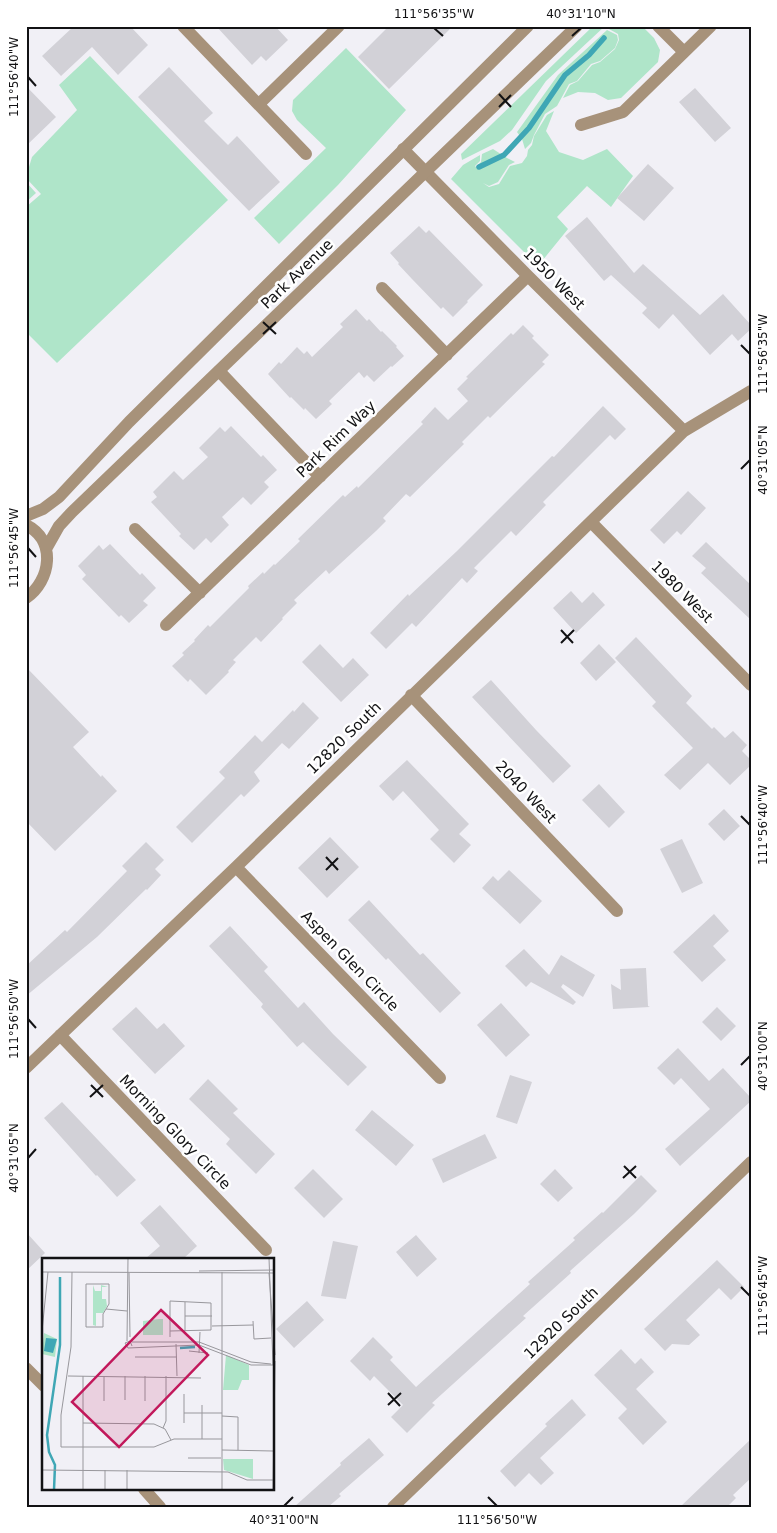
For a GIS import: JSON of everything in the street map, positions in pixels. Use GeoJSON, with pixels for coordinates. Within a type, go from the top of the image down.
{"type":"FeatureCollection","features":[{"type":"Feature","properties":{"kind":"street"},"geometry":{"type":"LineString","coordinates":[[183,26],[306,154]]}},
{"type":"Feature","properties":{"kind":"street"},"geometry":{"type":"LineString","coordinates":[[259,104],[339,26]]}},
{"type":"Feature","properties":{"kind":"street","name":"Park Avenue"},"geometry":{"type":"LineString","coordinates":[[26,516],[43,509],[59,497],[129,422],[528,26]]}},
{"type":"Feature","properties":{"kind":"street","name":"Park Avenue"},"geometry":{"type":"LineString","coordinates":[[26,598],[38,588],[45,576],[47,567],[46,549],[59,526],[72,512],[577,26]]}},
{"type":"Feature","properties":{"kind":"street"},"geometry":{"type":"LineString","coordinates":[[658,26],[684,52]]}},
{"type":"Feature","properties":{"kind":"street"},"geometry":{"type":"LineString","coordinates":[[581,125],[623,112],[712,26]]}},
{"type":"Feature","properties":{"kind":"street","name":"1950 West"},"geometry":{"type":"LineString","coordinates":[[403,149],[684,431]]}},
{"type":"Feature","properties":{"kind":"street","name":"Park Rim Way"},"geometry":{"type":"LineString","coordinates":[[166,625],[528,276]]}},
{"type":"Feature","properties":{"kind":"street"},"geometry":{"type":"LineString","coordinates":[[382,288],[447,355]]}},
{"type":"Feature","properties":{"kind":"street"},"geometry":{"type":"LineString","coordinates":[[218,372],[320,477]]}},
{"type":"Feature","properties":{"kind":"street","name":"12820 South"},"geometry":{"type":"LineString","coordinates":[[26,1068],[684,431],[751,391]]}},
{"type":"Feature","properties":{"kind":"street","name":"1980 West"},"geometry":{"type":"LineString","coordinates":[[591,522],[751,685]]}},
{"type":"Feature","properties":{"kind":"street"},"geometry":{"type":"LineString","coordinates":[[26,525],[30,526],[40,536],[46,549]]}},
{"type":"Feature","properties":{"kind":"street"},"geometry":{"type":"LineString","coordinates":[[135,529],[200,592]]}},
{"type":"Feature","properties":{"kind":"street","name":"2040 West"},"geometry":{"type":"LineString","coordinates":[[411,695],[617,911]]}},
{"type":"Feature","properties":{"kind":"street","name":"Aspen Glen Circle"},"geometry":{"type":"LineString","coordinates":[[236,866],[440,1078]]}},
{"type":"Feature","properties":{"kind":"street","name":"Morning Glory Circle"},"geometry":{"type":"LineString","coordinates":[[60,1036],[266,1250]]}},
{"type":"Feature","properties":{"kind":"street","name":"12920 South"},"geometry":{"type":"LineString","coordinates":[[393,1507],[751,1162]]}},
{"type":"Feature","properties":{"kind":"street"},"geometry":{"type":"LineString","coordinates":[[26,1368],[42,1384]]}},
{"type":"Feature","properties":{"kind":"street"},"geometry":{"type":"LineString","coordinates":[[145,1490],[160,1507]]}},
{"type":"Feature","properties":{"kind":"green space"},"geometry":{"type":"Polygon","coordinates":[[[593,26],[605,26],[546,81],[512,130],[500,141],[462,160],[461,154],[593,26]]]}},
{"type":"Feature","properties":{"kind":"green space"},"geometry":{"type":"Polygon","coordinates":[[[613,26],[642,26],[654,38],[660,50],[658,62],[621,98],[608,100],[595,93],[578,92],[563,98],[570,85],[578,81],[592,65],[600,62],[615,49],[619,40],[618,34],[609,29],[613,26]]]}},
{"type":"Feature","properties":{"kind":"green space"},"geometry":{"type":"Polygon","coordinates":[[[607,30],[617,35],[618,40],[615,48],[600,61],[591,64],[577,81],[569,84],[557,106],[545,114],[531,143],[525,149],[522,139],[517,132],[558,75],[607,30]]]}},
{"type":"Feature","properties":{"kind":"green space"},"geometry":{"type":"Polygon","coordinates":[[[346,48],[406,110],[338,185],[279,244],[254,218],[326,148],[297,120],[292,111],[293,100],[346,48]]]}},
{"type":"Feature","properties":{"kind":"green space"},"geometry":{"type":"Polygon","coordinates":[[[90,56],[228,200],[57,363],[26,332],[26,207],[41,194],[26,178],[26,170],[32,157],[77,110],[59,85],[90,56]]]}},
{"type":"Feature","properties":{"kind":"green space"},"geometry":{"type":"Polygon","coordinates":[[[554,111],[546,131],[559,152],[583,160],[607,149],[633,176],[611,207],[587,186],[557,217],[568,229],[538,266],[451,179],[463,165],[480,155],[480,161],[476,167],[481,162],[482,154],[493,149],[515,162],[509,165],[498,182],[489,186],[483,183],[489,187],[499,184],[510,166],[522,163],[532,145],[534,136],[547,115],[554,111]]]}},
{"type":"Feature","properties":{"kind":"green space"},"geometry":{"type":"Polygon","coordinates":[[[26,182],[36,193],[26,202],[26,182]]]}},
{"type":"Feature","properties":{"kind":"building"},"geometry":{"type":"Polygon","coordinates":[[[74,26],[130,26],[148,45],[118,75],[92,47],[61,76],[42,56],[74,26]]]}},
{"type":"Feature","properties":{"kind":"building"},"geometry":{"type":"Polygon","coordinates":[[[216,26],[275,26],[288,40],[266,61],[261,56],[252,65],[216,26]]]}},
{"type":"Feature","properties":{"kind":"building"},"geometry":{"type":"Polygon","coordinates":[[[389,26],[453,26],[389,89],[358,57],[389,26]]]}},
{"type":"Feature","properties":{"kind":"building"},"geometry":{"type":"Polygon","coordinates":[[[169,67],[213,113],[204,121],[228,145],[237,136],[280,182],[249,211],[138,97],[169,67]]]}},
{"type":"Feature","properties":{"kind":"building"},"geometry":{"type":"Polygon","coordinates":[[[26,86],[56,117],[26,146],[26,86]]]}},
{"type":"Feature","properties":{"kind":"building"},"geometry":{"type":"Polygon","coordinates":[[[695,88],[731,128],[715,142],[679,102],[695,88]]]}},
{"type":"Feature","properties":{"kind":"building"},"geometry":{"type":"Polygon","coordinates":[[[648,164],[674,188],[644,221],[617,198],[648,164]]]}},
{"type":"Feature","properties":{"kind":"building"},"geometry":{"type":"Polygon","coordinates":[[[587,217],[634,273],[643,264],[700,315],[723,294],[751,325],[751,329],[738,341],[732,334],[710,355],[673,314],[659,329],[642,313],[647,308],[611,275],[604,281],[565,236],[587,217]]]}},
{"type":"Feature","properties":{"kind":"building"},"geometry":{"type":"Polygon","coordinates":[[[419,226],[426,233],[429,230],[483,285],[453,317],[443,307],[441,309],[390,253],[419,226]]]}},
{"type":"Feature","properties":{"kind":"building"},"geometry":{"type":"Polygon","coordinates":[[[356,309],[367,321],[369,319],[382,331],[404,356],[374,382],[367,375],[364,378],[359,372],[329,401],[332,404],[316,419],[305,408],[304,410],[290,398],[268,374],[279,362],[281,364],[297,347],[304,354],[307,351],[312,357],[343,327],[340,324],[356,309]]]}},
{"type":"Feature","properties":{"kind":"building"},"geometry":{"type":"Polygon","coordinates":[[[523,325],[534,336],[532,338],[549,355],[542,362],[545,364],[490,418],[488,416],[462,442],[464,444],[410,497],[406,494],[383,518],[386,521],[376,531],[329,574],[326,570],[294,600],[297,603],[261,642],[256,637],[233,660],[236,662],[229,672],[206,695],[190,679],[188,682],[172,666],[184,655],[182,653],[208,625],[210,627],[249,588],[248,586],[263,572],[264,574],[275,565],[300,541],[298,539],[343,495],[345,497],[357,486],[358,488],[423,424],[421,422],[435,407],[448,420],[468,401],[457,389],[468,378],[466,377],[511,333],[513,335],[523,325]]]}},
{"type":"Feature","properties":{"kind":"building"},"geometry":{"type":"Polygon","coordinates":[[[603,406],[626,429],[615,440],[610,435],[543,502],[546,505],[516,536],[511,531],[474,568],[478,571],[467,583],[462,578],[416,627],[412,623],[386,649],[370,633],[408,594],[409,596],[457,551],[552,456],[554,457],[603,406]]]}},
{"type":"Feature","properties":{"kind":"building"},"geometry":{"type":"Polygon","coordinates":[[[231,426],[261,457],[263,455],[277,470],[264,482],[269,487],[251,505],[243,497],[222,517],[229,525],[211,543],[206,538],[194,550],[179,536],[181,534],[151,502],[157,497],[153,492],[174,471],[183,480],[208,457],[199,448],[220,427],[225,432],[231,426]]]}},
{"type":"Feature","properties":{"kind":"building"},"geometry":{"type":"Polygon","coordinates":[[[688,491],[706,508],[681,535],[677,531],[664,544],[650,530],[688,491]]]}},
{"type":"Feature","properties":{"kind":"building"},"geometry":{"type":"Polygon","coordinates":[[[706,542],[751,585],[751,620],[701,573],[706,568],[692,556],[706,542]]]}},
{"type":"Feature","properties":{"kind":"building"},"geometry":{"type":"Polygon","coordinates":[[[110,544],[140,575],[142,573],[156,588],[143,601],[148,605],[129,623],[121,615],[119,617],[82,579],[86,575],[78,566],[99,545],[103,550],[110,544]]]}},
{"type":"Feature","properties":{"kind":"building"},"geometry":{"type":"Polygon","coordinates":[[[571,591],[582,603],[593,592],[605,605],[576,633],[553,608],[571,591]]]}},
{"type":"Feature","properties":{"kind":"building"},"geometry":{"type":"Polygon","coordinates":[[[636,637],[692,696],[686,703],[712,729],[714,727],[725,738],[733,731],[747,745],[742,751],[751,760],[751,765],[730,785],[708,763],[680,790],[664,775],[693,748],[652,706],[656,702],[615,658],[636,637]]]}},
{"type":"Feature","properties":{"kind":"building"},"geometry":{"type":"Polygon","coordinates":[[[320,644],[343,668],[353,658],[369,675],[341,702],[302,662],[320,644]]]}},
{"type":"Feature","properties":{"kind":"building"},"geometry":{"type":"Polygon","coordinates":[[[599,644],[616,662],[596,681],[580,663],[599,644]]]}},
{"type":"Feature","properties":{"kind":"building"},"geometry":{"type":"Polygon","coordinates":[[[26,667],[89,732],[73,747],[117,791],[55,851],[26,821],[26,667]]]}},
{"type":"Feature","properties":{"kind":"building"},"geometry":{"type":"Polygon","coordinates":[[[491,680],[571,766],[553,783],[472,697],[491,680]]]}},
{"type":"Feature","properties":{"kind":"building"},"geometry":{"type":"Polygon","coordinates":[[[303,702],[319,718],[289,749],[282,743],[254,772],[260,781],[244,797],[241,794],[192,843],[176,827],[225,778],[219,772],[255,735],[262,742],[303,702]]]}},
{"type":"Feature","properties":{"kind":"building"},"geometry":{"type":"Polygon","coordinates":[[[407,760],[469,824],[459,834],[471,845],[454,863],[430,839],[439,830],[403,791],[393,801],[379,786],[407,760]]]}},
{"type":"Feature","properties":{"kind":"building"},"geometry":{"type":"Polygon","coordinates":[[[599,784],[625,812],[609,828],[582,800],[599,784]]]}},
{"type":"Feature","properties":{"kind":"building"},"geometry":{"type":"Polygon","coordinates":[[[724,809],[740,826],[724,841],[708,824],[724,809]]]}},
{"type":"Feature","properties":{"kind":"building"},"geometry":{"type":"Polygon","coordinates":[[[330,837],[359,867],[327,898],[298,868],[330,837]]]}},
{"type":"Feature","properties":{"kind":"building"},"geometry":{"type":"Polygon","coordinates":[[[682,839],[703,883],[682,893],[660,849],[682,839]]]}},
{"type":"Feature","properties":{"kind":"building"},"geometry":{"type":"Polygon","coordinates":[[[146,842],[164,860],[155,869],[161,875],[97,937],[26,996],[26,966],[65,930],[67,932],[127,871],[122,866],[146,842]]]}},
{"type":"Feature","properties":{"kind":"building"},"geometry":{"type":"Polygon","coordinates":[[[509,870],[542,901],[520,924],[482,888],[493,876],[498,881],[509,870]]]}},
{"type":"Feature","properties":{"kind":"building"},"geometry":{"type":"Polygon","coordinates":[[[369,900],[420,955],[423,953],[461,993],[440,1013],[388,958],[386,960],[348,920],[369,900]]]}},
{"type":"Feature","properties":{"kind":"building"},"geometry":{"type":"Polygon","coordinates":[[[714,914],[729,931],[713,946],[726,960],[702,982],[673,952],[714,914]]]}},
{"type":"Feature","properties":{"kind":"building"},"geometry":{"type":"Polygon","coordinates":[[[230,926],[268,967],[264,971],[298,1008],[304,1002],[367,1067],[348,1086],[303,1042],[297,1047],[261,1007],[263,1004],[209,946],[230,926]]]}},
{"type":"Feature","properties":{"kind":"building"},"geometry":{"type":"Polygon","coordinates":[[[524,949],[549,975],[561,955],[595,975],[583,997],[563,984],[561,987],[576,1002],[573,1005],[531,982],[526,987],[505,966],[524,949]]]}},
{"type":"Feature","properties":{"kind":"building"},"geometry":{"type":"Polygon","coordinates":[[[646,968],[648,1006],[650,1007],[613,1009],[611,984],[621,990],[620,969],[646,968]]]}},
{"type":"Feature","properties":{"kind":"building"},"geometry":{"type":"Polygon","coordinates":[[[501,1003],[530,1035],[506,1057],[477,1025],[501,1003]]]}},
{"type":"Feature","properties":{"kind":"building"},"geometry":{"type":"Polygon","coordinates":[[[136,1007],[157,1029],[164,1023],[185,1046],[155,1074],[112,1029],[136,1007]]]}},
{"type":"Feature","properties":{"kind":"building"},"geometry":{"type":"Polygon","coordinates":[[[717,1007],[736,1026],[721,1041],[702,1022],[717,1007]]]}},
{"type":"Feature","properties":{"kind":"building"},"geometry":{"type":"Polygon","coordinates":[[[678,1048],[709,1081],[723,1068],[751,1098],[751,1101],[680,1166],[665,1149],[710,1109],[681,1078],[674,1085],[657,1068],[678,1048]]]}},
{"type":"Feature","properties":{"kind":"building"},"geometry":{"type":"Polygon","coordinates":[[[510,1075],[532,1082],[517,1124],[496,1117],[510,1075]]]}},
{"type":"Feature","properties":{"kind":"building"},"geometry":{"type":"Polygon","coordinates":[[[208,1079],[238,1109],[233,1113],[275,1154],[256,1174],[226,1144],[230,1139],[189,1099],[208,1079]]]}},
{"type":"Feature","properties":{"kind":"building"},"geometry":{"type":"Polygon","coordinates":[[[62,1102],[136,1180],[117,1197],[44,1118],[62,1102]]]}},
{"type":"Feature","properties":{"kind":"building"},"geometry":{"type":"Polygon","coordinates":[[[372,1110],[414,1145],[396,1166],[355,1130],[372,1110]]]}},
{"type":"Feature","properties":{"kind":"building"},"geometry":{"type":"Polygon","coordinates":[[[485,1134],[497,1158],[443,1183],[432,1159],[485,1134]]]}},
{"type":"Feature","properties":{"kind":"building"},"geometry":{"type":"Polygon","coordinates":[[[313,1169],[343,1199],[324,1218],[294,1188],[313,1169]]]}},
{"type":"Feature","properties":{"kind":"building"},"geometry":{"type":"Polygon","coordinates":[[[555,1169],[573,1188],[558,1202],[540,1184],[555,1169]]]}},
{"type":"Feature","properties":{"kind":"building"},"geometry":{"type":"Polygon","coordinates":[[[641,1175],[657,1191],[523,1316],[526,1318],[432,1403],[435,1405],[407,1433],[391,1417],[403,1405],[374,1376],[370,1381],[350,1361],[373,1337],[393,1357],[390,1360],[416,1387],[530,1284],[528,1282],[575,1240],[573,1238],[603,1213],[641,1175]]]}},
{"type":"Feature","properties":{"kind":"building"},"geometry":{"type":"Polygon","coordinates":[[[160,1205],[197,1246],[184,1258],[146,1258],[160,1246],[140,1223],[160,1205]]]}},
{"type":"Feature","properties":{"kind":"building"},"geometry":{"type":"Polygon","coordinates":[[[26,1232],[45,1253],[26,1271],[26,1232]]]}},
{"type":"Feature","properties":{"kind":"building"},"geometry":{"type":"Polygon","coordinates":[[[416,1235],[437,1259],[417,1277],[396,1252],[416,1235]]]}},
{"type":"Feature","properties":{"kind":"building"},"geometry":{"type":"Polygon","coordinates":[[[333,1241],[358,1246],[346,1299],[321,1296],[333,1241]]]}},
{"type":"Feature","properties":{"kind":"building"},"geometry":{"type":"Polygon","coordinates":[[[717,1260],[744,1287],[731,1300],[719,1288],[686,1320],[700,1335],[689,1345],[672,1344],[665,1351],[644,1329],[717,1260]]]}},
{"type":"Feature","properties":{"kind":"building"},"geometry":{"type":"Polygon","coordinates":[[[307,1301],[324,1320],[294,1348],[276,1329],[307,1301]]]}},
{"type":"Feature","properties":{"kind":"building"},"geometry":{"type":"Polygon","coordinates":[[[621,1349],[635,1364],[641,1358],[654,1372],[636,1389],[667,1422],[643,1445],[618,1418],[627,1409],[594,1375],[621,1349]]]}},
{"type":"Feature","properties":{"kind":"building"},"geometry":{"type":"Polygon","coordinates":[[[572,1399],[586,1415],[540,1458],[554,1473],[541,1485],[529,1473],[515,1487],[500,1471],[572,1399]]]}},
{"type":"Feature","properties":{"kind":"building"},"geometry":{"type":"Polygon","coordinates":[[[369,1438],[384,1455],[339,1494],[341,1496],[328,1507],[294,1507],[341,1465],[340,1463],[369,1438]]]}},
{"type":"Feature","properties":{"kind":"building"},"geometry":{"type":"Polygon","coordinates":[[[751,1439],[751,1478],[733,1495],[736,1498],[727,1507],[680,1507],[751,1439]]]}},
{"type":"Feature","properties":{"kind":"waterway"},"geometry":{"type":"LineString","coordinates":[[479,167],[504,155],[529,128],[565,75],[589,55],[604,38]]}}]}
